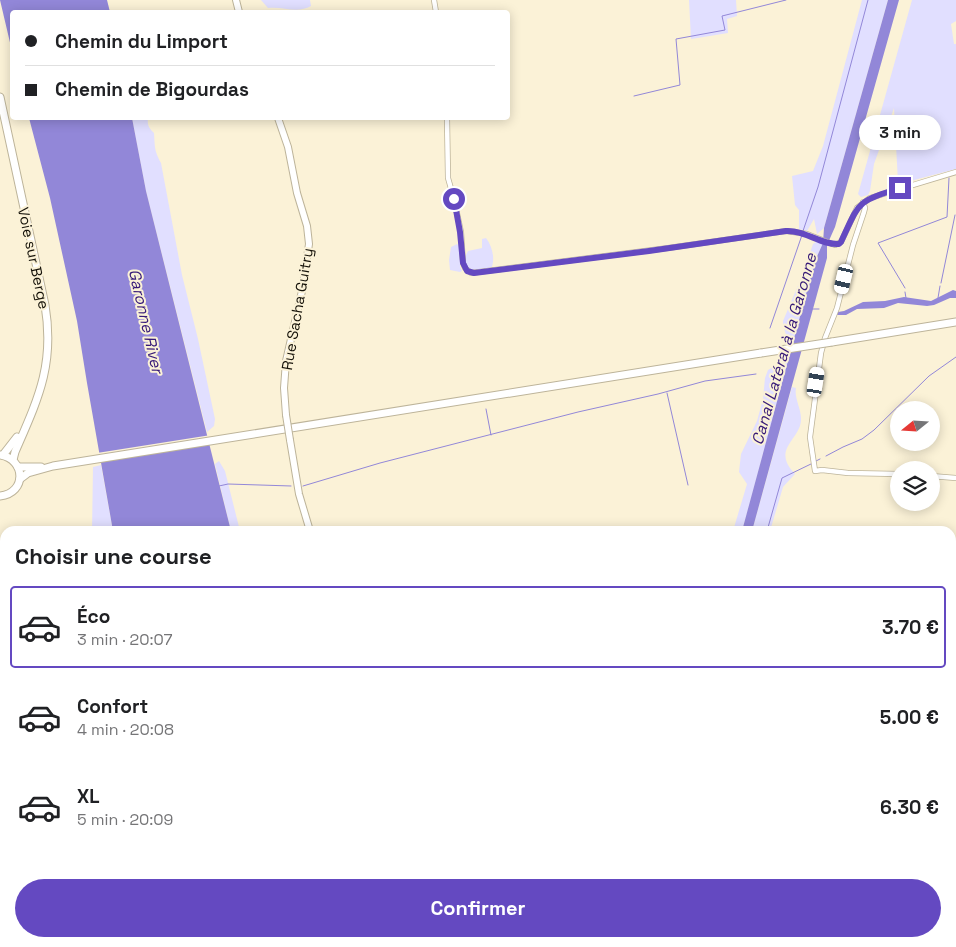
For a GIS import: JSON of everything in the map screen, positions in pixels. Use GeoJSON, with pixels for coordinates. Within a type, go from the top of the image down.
{"type":"FeatureCollection","features":[{"type":"Feature","properties":{"kind":"main road","name":"Voie sur Berge"},"geometry":{"type":"LineString","coordinates":[[0,97],[47,322],[48,350],[46,369],[30,418]]}},
{"type":"Feature","properties":{"kind":"main road"},"geometry":{"type":"LineString","coordinates":[[0,496],[9,494],[14,490],[20,479],[28,473],[56,466],[956,322]]}},
{"type":"Feature","properties":{"kind":"main road"},"geometry":{"type":"LineString","coordinates":[[30,418],[12,445],[1,455],[16,464],[56,466]]}},
{"type":"Feature","properties":{"kind":"main road"},"geometry":{"type":"LineString","coordinates":[[20,479],[14,452],[30,418]]}},
{"type":"Feature","properties":{"kind":"street","name":"Rue Sacha Guitry"},"geometry":{"type":"LineString","coordinates":[[279,120],[307,226],[309,244],[302,291],[286,361],[284,388],[298,494],[308,526]]}},
{"type":"Feature","properties":{"kind":"street"},"geometry":{"type":"LineString","coordinates":[[448,120],[448,178],[460,232],[464,268],[470,273],[658,250],[786,231],[807,234],[819,240],[839,244],[857,208],[863,202],[876,195],[956,172]]}},
{"type":"Feature","properties":{"kind":"street"},"geometry":{"type":"LineString","coordinates":[[863,202],[865,208],[853,245],[837,308],[824,338],[810,427],[810,441],[815,468],[848,473],[890,474]]}},
{"type":"Feature","properties":{"kind":"street"},"geometry":{"type":"LineString","coordinates":[[940,477],[956,478]]}},
{"type":"Feature","properties":{"kind":"shaded area"},"geometry":{"type":"Polygon","coordinates":[[[261,0],[310,0],[311,6],[295,10],[268,8],[261,0]]]}},
{"type":"Feature","properties":{"kind":"shaded area"},"geometry":{"type":"Polygon","coordinates":[[[689,0],[736,0],[737,16],[727,19],[728,33],[691,39],[689,0]]]}},
{"type":"Feature","properties":{"kind":"shaded area"},"geometry":{"type":"Polygon","coordinates":[[[862,0],[888,0],[824,228],[817,234],[814,219],[807,231],[799,229],[799,210],[795,205],[792,176],[813,171],[823,146],[862,0]]]}},
{"type":"Feature","properties":{"kind":"shaded area"},"geometry":{"type":"Polygon","coordinates":[[[912,0],[956,0],[956,21],[951,24],[954,44],[956,44],[956,169],[899,184],[894,108],[874,164],[870,191],[868,195],[861,197],[858,194],[912,0]]]}},
{"type":"Feature","properties":{"kind":"shaded area"},"geometry":{"type":"Polygon","coordinates":[[[132,120],[148,120],[149,126],[154,133],[155,148],[161,163],[182,275],[215,419],[214,426],[207,432],[146,191],[132,120]]]}},
{"type":"Feature","properties":{"kind":"shaded area"},"geometry":{"type":"Polygon","coordinates":[[[486,238],[492,252],[492,267],[479,270],[469,268],[466,266],[468,251],[482,248],[482,239],[486,238]]]}},
{"type":"Feature","properties":{"kind":"shaded area"},"geometry":{"type":"Polygon","coordinates":[[[816,242],[823,243],[815,261],[743,526],[734,526],[747,484],[739,472],[741,454],[757,421],[768,370],[779,363],[788,341],[783,321],[813,244],[816,242]]]}},
{"type":"Feature","properties":{"kind":"shaded area"},"geometry":{"type":"Polygon","coordinates":[[[457,244],[460,247],[460,267],[462,271],[460,272],[450,270],[451,247],[457,244]]]}},
{"type":"Feature","properties":{"kind":"shaded area"},"geometry":{"type":"Polygon","coordinates":[[[792,387],[796,388],[801,418],[800,426],[786,451],[788,465],[795,474],[783,487],[771,526],[753,526],[792,387]]]}},
{"type":"Feature","properties":{"kind":"shaded area"},"geometry":{"type":"Polygon","coordinates":[[[219,461],[225,471],[239,526],[230,526],[215,464],[219,461]]]}},
{"type":"Feature","properties":{"kind":"shaded area"},"geometry":{"type":"Polygon","coordinates":[[[101,465],[112,526],[92,526],[93,467],[101,465]]]}},
{"type":"Feature","properties":{"kind":"water"},"geometry":{"type":"Polygon","coordinates":[[[0,0],[107,0],[110,10],[10,10],[10,42],[0,0]]]}},
{"type":"Feature","properties":{"kind":"water"},"geometry":{"type":"Polygon","coordinates":[[[888,0],[899,0],[835,227],[827,245],[827,258],[753,526],[743,526],[815,261],[823,243],[824,228],[888,0]]]}},
{"type":"Feature","properties":{"kind":"water","name":"Garonne River"},"geometry":{"type":"Polygon","coordinates":[[[30,120],[132,120],[146,191],[230,526],[112,526],[77,321],[50,198],[30,120]]]}},
{"type":"Feature","properties":{"kind":"water"},"geometry":{"type":"Polygon","coordinates":[[[953,290],[956,291],[956,298],[950,298],[934,305],[898,303],[884,308],[857,309],[846,315],[837,315],[838,312],[863,302],[885,301],[904,297],[931,301],[953,290]]]}},
{"type":"Feature","properties":{"kind":"pier"},"geometry":{"type":"Polygon","coordinates":[[[211,435],[213,444],[98,462],[97,453],[211,435]]]}},
{"type":"Feature","properties":{"kind":"waterway"},"geometry":{"type":"LineString","coordinates":[[634,96],[680,85],[676,39],[725,30],[722,16],[786,0]]}},
{"type":"Feature","properties":{"kind":"waterway"},"geometry":{"type":"LineString","coordinates":[[803,231],[818,187],[868,0]]}},
{"type":"Feature","properties":{"kind":"waterway"},"geometry":{"type":"LineString","coordinates":[[905,288],[878,243],[947,217],[949,178]]}},
{"type":"Feature","properties":{"kind":"waterway"},"geometry":{"type":"LineString","coordinates":[[941,283],[955,215]]}},
{"type":"Feature","properties":{"kind":"waterway","name":"Canal Latéral à la Garonne"},"geometry":{"type":"LineString","coordinates":[[770,328],[802,235]]}},
{"type":"Feature","properties":{"kind":"waterway"},"geometry":{"type":"LineString","coordinates":[[938,298],[940,286]]}},
{"type":"Feature","properties":{"kind":"waterway"},"geometry":{"type":"LineString","coordinates":[[905,292],[906,298]]}},
{"type":"Feature","properties":{"kind":"waterway","name":"Canal Latéral à la Garonne"},"geometry":{"type":"LineString","coordinates":[[812,309],[819,309]]}},
{"type":"Feature","properties":{"kind":"waterway"},"geometry":{"type":"LineString","coordinates":[[826,456],[862,439],[874,430],[929,376],[956,357]]}},
{"type":"Feature","properties":{"kind":"waterway"},"geometry":{"type":"LineString","coordinates":[[303,486],[380,463],[578,412],[705,381],[756,374]]}},
{"type":"Feature","properties":{"kind":"waterway"},"geometry":{"type":"LineString","coordinates":[[667,393],[688,485]]}},
{"type":"Feature","properties":{"kind":"waterway"},"geometry":{"type":"LineString","coordinates":[[486,409],[491,435]]}},
{"type":"Feature","properties":{"kind":"waterway"},"geometry":{"type":"LineString","coordinates":[[816,461],[820,459]]}},
{"type":"Feature","properties":{"kind":"waterway"},"geometry":{"type":"LineString","coordinates":[[768,526],[782,478],[813,463]]}},
{"type":"Feature","properties":{"kind":"waterway"},"geometry":{"type":"LineString","coordinates":[[219,486],[228,484],[291,486]]}},
{"type":"Feature","properties":{"kind":"route"},"geometry":{"type":"LineString","coordinates":[[454,199],[464,268],[470,273],[474,273],[649,251],[786,231],[807,234],[835,245],[841,242],[860,204],[870,198],[900,188]]}}]}
